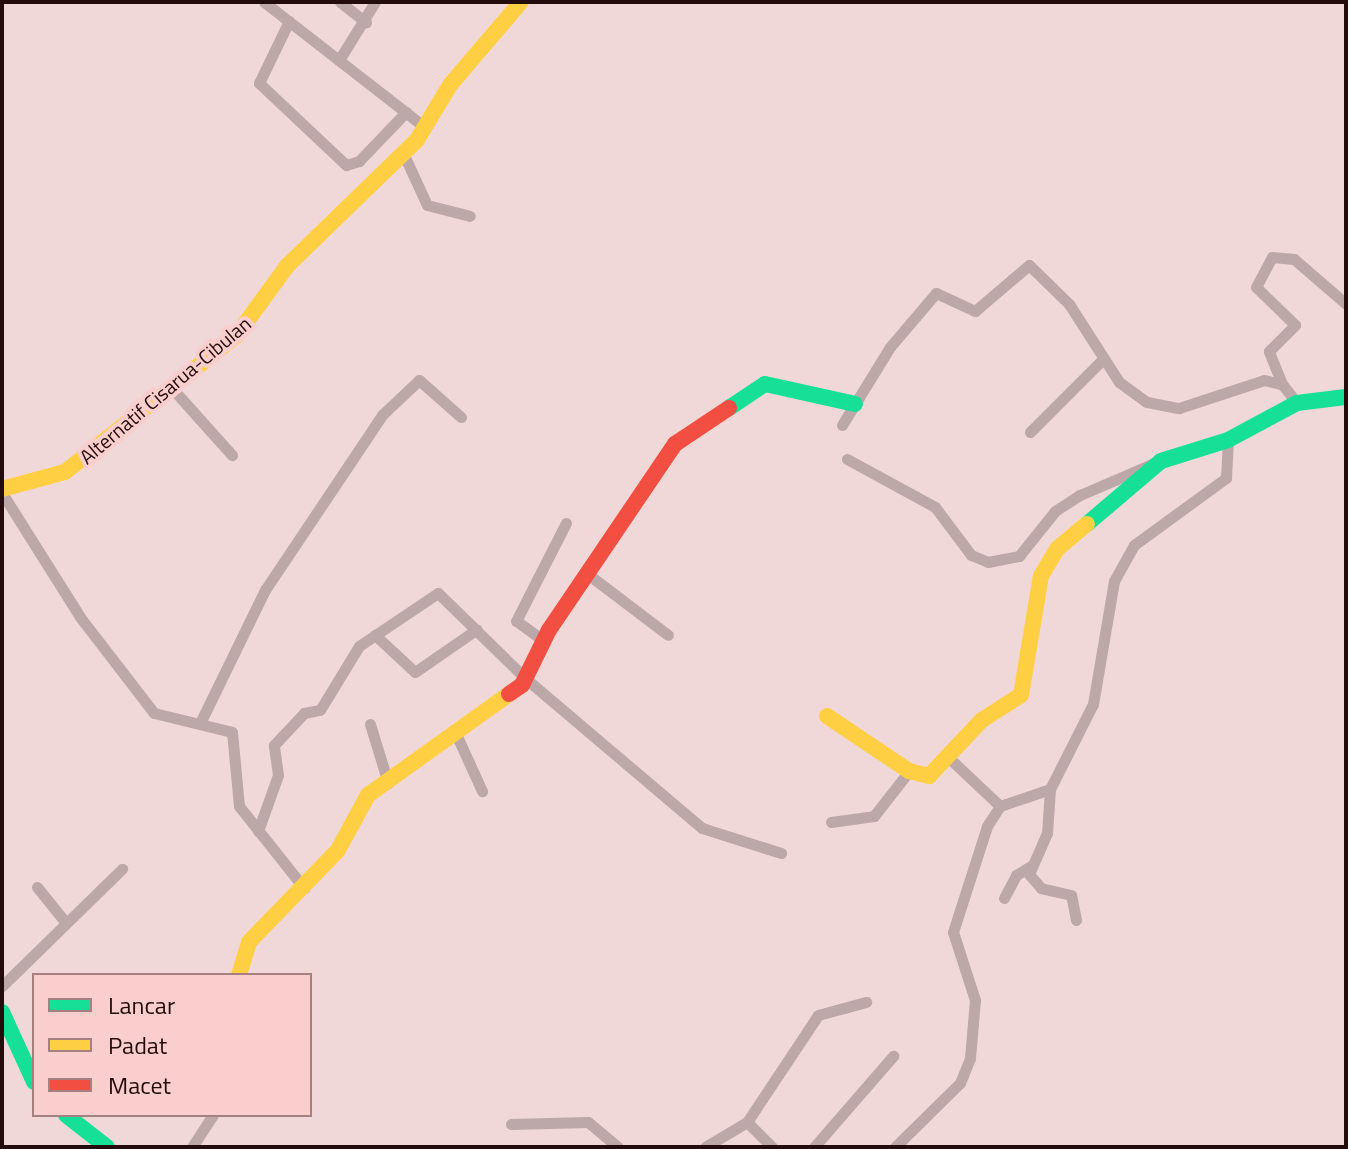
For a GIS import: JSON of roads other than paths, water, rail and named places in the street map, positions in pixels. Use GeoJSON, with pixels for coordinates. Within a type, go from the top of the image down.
{"type":"FeatureCollection","features":[{"type":"Feature","properties":{"kind":"street"},"geometry":{"type":"LineString","coordinates":[[264,2],[426,128]]}},
{"type":"Feature","properties":{"kind":"street"},"geometry":{"type":"LineString","coordinates":[[340,2],[366,22]]}},
{"type":"Feature","properties":{"kind":"street"},"geometry":{"type":"LineString","coordinates":[[339,60],[366,22],[375,2]]}},
{"type":"Feature","properties":{"kind":"street","name":"Alternatif Cisarua-Cibulan"},"geometry":{"type":"LineString","coordinates":[[2,491],[65,472],[236,336],[287,266],[404,155],[426,128],[450,85],[521,2]]}},
{"type":"Feature","properties":{"kind":"street"},"geometry":{"type":"LineString","coordinates":[[289,21],[259,83],[346,165],[359,161],[406,112]]}},
{"type":"Feature","properties":{"kind":"street"},"geometry":{"type":"LineString","coordinates":[[404,155],[427,205],[470,216]]}},
{"type":"Feature","properties":{"kind":"street"},"geometry":{"type":"LineString","coordinates":[[1297,403],[1282,384],[1269,351],[1295,325],[1256,287],[1272,257],[1294,259],[1346,304]]}},
{"type":"Feature","properties":{"kind":"street"},"geometry":{"type":"LineString","coordinates":[[842,425],[890,347],[936,293],[975,311],[1029,265],[1069,304],[1102,360],[1132,394],[1164,409],[1259,381],[1282,384]]}},
{"type":"Feature","properties":{"kind":"street"},"geometry":{"type":"LineString","coordinates":[[1030,432],[1102,360]]}},
{"type":"Feature","properties":{"kind":"street"},"geometry":{"type":"LineString","coordinates":[[202,719],[265,590],[382,415],[419,380],[461,417]]}},
{"type":"Feature","properties":{"kind":"street"},"geometry":{"type":"LineString","coordinates":[[240,973],[249,942],[344,843],[364,800],[456,734],[525,678],[544,641],[658,463],[704,419],[765,384],[855,404]]}},
{"type":"Feature","properties":{"kind":"street"},"geometry":{"type":"LineString","coordinates":[[170,386],[232,455]]}},
{"type":"Feature","properties":{"kind":"street"},"geometry":{"type":"LineString","coordinates":[[847,459],[935,507],[971,555],[988,562],[1019,556],[1055,511],[1080,495],[1161,461],[1228,440],[1297,403],[1346,397]]}},
{"type":"Feature","properties":{"kind":"street"},"geometry":{"type":"LineString","coordinates":[[1004,898],[1031,866],[1047,833],[1050,789],[1087,724],[1111,592],[1124,560],[1154,528],[1223,482],[1231,467],[1228,440]]}},
{"type":"Feature","properties":{"kind":"street"},"geometry":{"type":"LineString","coordinates":[[827,716],[909,771],[929,776],[982,720],[1021,695],[1050,557],[1161,461]]}},
{"type":"Feature","properties":{"kind":"street"},"geometry":{"type":"LineString","coordinates":[[2,491],[80,617],[154,713],[202,719],[232,732],[239,806],[304,888]]}},
{"type":"Feature","properties":{"kind":"street"},"geometry":{"type":"LineString","coordinates":[[544,641],[516,621],[566,523]]}},
{"type":"Feature","properties":{"kind":"street"},"geometry":{"type":"LineString","coordinates":[[589,575],[668,635]]}},
{"type":"Feature","properties":{"kind":"street"},"geometry":{"type":"LineString","coordinates":[[258,831],[278,775],[274,745],[304,713],[320,710],[347,661],[375,635],[438,593],[525,678],[702,828],[781,853]]}},
{"type":"Feature","properties":{"kind":"street"},"geometry":{"type":"LineString","coordinates":[[375,635],[415,672],[477,629]]}},
{"type":"Feature","properties":{"kind":"street"},"geometry":{"type":"LineString","coordinates":[[370,724],[388,783]]}},
{"type":"Feature","properties":{"kind":"street"},"geometry":{"type":"LineString","coordinates":[[456,734],[482,791]]}},
{"type":"Feature","properties":{"kind":"street"},"geometry":{"type":"LineString","coordinates":[[948,757],[1000,806]]}},
{"type":"Feature","properties":{"kind":"street"},"geometry":{"type":"LineString","coordinates":[[831,822],[874,816],[909,771]]}},
{"type":"Feature","properties":{"kind":"street"},"geometry":{"type":"LineString","coordinates":[[895,1147],[966,1071],[976,1012],[953,932],[987,826],[1000,806],[1050,789]]}},
{"type":"Feature","properties":{"kind":"street"},"geometry":{"type":"LineString","coordinates":[[1031,866],[1033,883],[1074,898],[1076,920]]}},
{"type":"Feature","properties":{"kind":"street"},"geometry":{"type":"LineString","coordinates":[[2,986],[122,869]]}},
{"type":"Feature","properties":{"kind":"street"},"geometry":{"type":"LineString","coordinates":[[37,887],[66,923]]}},
{"type":"Feature","properties":{"kind":"street"},"geometry":{"type":"LineString","coordinates":[[705,1147],[747,1122],[818,1015],[866,1002]]}},
{"type":"Feature","properties":{"kind":"street"},"geometry":{"type":"LineString","coordinates":[[2,1012],[32,1078]]}},
{"type":"Feature","properties":{"kind":"street"},"geometry":{"type":"LineString","coordinates":[[814,1147],[893,1056]]}},
{"type":"Feature","properties":{"kind":"street"},"geometry":{"type":"LineString","coordinates":[[69,1117],[107,1147]]}},
{"type":"Feature","properties":{"kind":"street"},"geometry":{"type":"LineString","coordinates":[[192,1147],[212,1117]]}},
{"type":"Feature","properties":{"kind":"street"},"geometry":{"type":"LineString","coordinates":[[511,1124],[588,1122],[618,1147]]}},
{"type":"Feature","properties":{"kind":"street"},"geometry":{"type":"LineString","coordinates":[[747,1122],[772,1147]]}}]}
